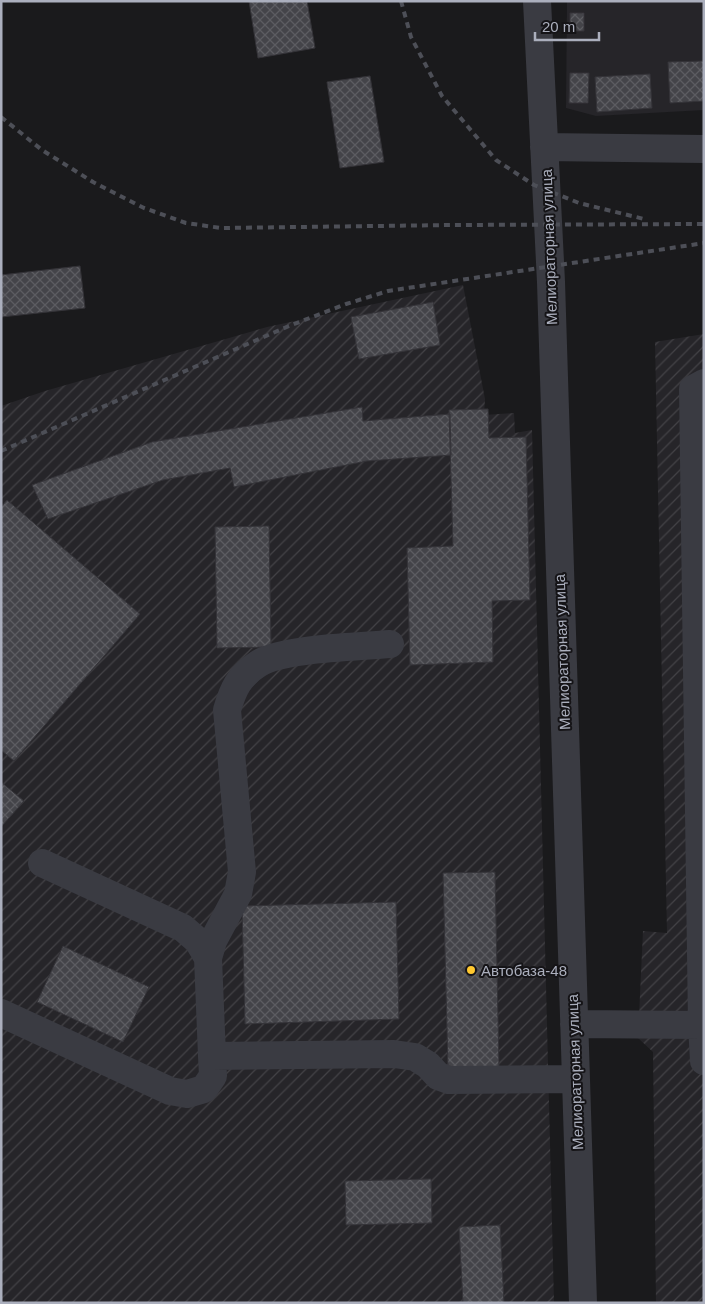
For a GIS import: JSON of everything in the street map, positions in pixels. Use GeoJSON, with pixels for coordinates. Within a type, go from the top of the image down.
{"type":"FeatureCollection","features":[{"type":"Feature","properties":{"kind":"street","name":"Мелиораторная улица"},"geometry":{"type":"LineString","coordinates":[[537,1],[551,292],[583,1303]]}},
{"type":"Feature","properties":{"kind":"street"},"geometry":{"type":"LineString","coordinates":[[544,147],[704,149]]}},
{"type":"Feature","properties":{"kind":"street"},"geometry":{"type":"LineString","coordinates":[[704,383],[694,389],[704,1061]]}},
{"type":"Feature","properties":{"kind":"street"},"geometry":{"type":"LineString","coordinates":[[1,1013],[170,1091],[187,1094],[204,1089],[212,1076],[208,958],[213,941],[238,894],[242,872],[227,710],[233,690],[244,675],[259,662],[287,653],[390,644]]}},
{"type":"Feature","properties":{"kind":"street"},"geometry":{"type":"LineString","coordinates":[[42,863],[182,928],[198,941],[208,958]]}},
{"type":"Feature","properties":{"kind":"street"},"geometry":{"type":"LineString","coordinates":[[574,1024],[702,1026]]}},
{"type":"Feature","properties":{"kind":"street"},"geometry":{"type":"LineString","coordinates":[[212,1056],[394,1054],[415,1057],[428,1065],[438,1076],[449,1080],[576,1079]]}},
{"type":"Feature","properties":{"kind":"shaded area"},"geometry":{"type":"Polygon","coordinates":[[[567,1],[704,1],[704,110],[596,116],[566,108],[567,1]]]}},
{"type":"Feature","properties":{"kind":"shaded area"},"geometry":{"type":"Polygon","coordinates":[[[463,285],[485,399],[484,415],[514,413],[515,433],[532,430],[554,1303],[1,1303],[1,406],[45,391],[267,327],[463,285]]]}},
{"type":"Feature","properties":{"kind":"shaded area"},"geometry":{"type":"Polygon","coordinates":[[[704,334],[704,1303],[656,1303],[653,1052],[638,1038],[643,931],[667,933],[655,342],[704,334]]]}},
{"type":"Feature","properties":{"kind":"building"},"geometry":{"type":"Polygon","coordinates":[[[249,1],[307,1],[315,48],[258,58],[249,1]]]}},
{"type":"Feature","properties":{"kind":"building"},"geometry":{"type":"Polygon","coordinates":[[[570,13],[584,13],[584,31],[570,31],[570,13]]]}},
{"type":"Feature","properties":{"kind":"building"},"geometry":{"type":"Polygon","coordinates":[[[704,61],[704,101],[670,103],[668,62],[704,61]]]}},
{"type":"Feature","properties":{"kind":"building"},"geometry":{"type":"Polygon","coordinates":[[[570,73],[589,73],[588,103],[569,103],[570,73]]]}},
{"type":"Feature","properties":{"kind":"building"},"geometry":{"type":"Polygon","coordinates":[[[650,74],[652,108],[597,112],[595,77],[650,74]]]}},
{"type":"Feature","properties":{"kind":"building"},"geometry":{"type":"Polygon","coordinates":[[[370,76],[384,162],[340,168],[327,82],[370,76]]]}},
{"type":"Feature","properties":{"kind":"building"},"geometry":{"type":"Polygon","coordinates":[[[80,266],[85,308],[1,317],[1,275],[80,266]]]}},
{"type":"Feature","properties":{"kind":"building"},"geometry":{"type":"Polygon","coordinates":[[[433,302],[440,345],[359,359],[351,317],[433,302]]]}},
{"type":"Feature","properties":{"kind":"building"},"geometry":{"type":"Polygon","coordinates":[[[362,407],[363,421],[450,414],[451,455],[367,461],[234,487],[230,468],[163,480],[48,519],[32,485],[152,442],[362,407]]]}},
{"type":"Feature","properties":{"kind":"building"},"geometry":{"type":"Polygon","coordinates":[[[488,409],[489,438],[526,437],[530,600],[492,601],[493,662],[410,665],[407,548],[453,546],[449,410],[488,409]]]}},
{"type":"Feature","properties":{"kind":"building"},"geometry":{"type":"Polygon","coordinates":[[[7,500],[140,614],[14,761],[1,750],[1,507],[7,500]]]}},
{"type":"Feature","properties":{"kind":"building"},"geometry":{"type":"Polygon","coordinates":[[[269,526],[271,647],[217,648],[215,527],[269,526]]]}},
{"type":"Feature","properties":{"kind":"building"},"geometry":{"type":"Polygon","coordinates":[[[1,782],[24,801],[1,827],[1,782]]]}},
{"type":"Feature","properties":{"kind":"building","name":"Автобаза-48"},"geometry":{"type":"Polygon","coordinates":[[[495,872],[499,1067],[448,1068],[443,873],[495,872]]]}},
{"type":"Feature","properties":{"kind":"building"},"geometry":{"type":"Polygon","coordinates":[[[396,902],[399,1019],[245,1024],[242,906],[396,902]]]}},
{"type":"Feature","properties":{"kind":"building"},"geometry":{"type":"Polygon","coordinates":[[[63,946],[149,987],[123,1042],[37,1002],[63,946]]]}},
{"type":"Feature","properties":{"kind":"building"},"geometry":{"type":"Polygon","coordinates":[[[431,1179],[432,1223],[346,1225],[345,1181],[431,1179]]]}},
{"type":"Feature","properties":{"kind":"building"},"geometry":{"type":"Polygon","coordinates":[[[500,1225],[504,1303],[463,1303],[459,1227],[500,1225]]]}},
{"type":"Feature","properties":{"kind":"railway"},"geometry":{"type":"LineString","coordinates":[[401,1],[411,37],[442,96],[496,160],[534,185],[579,203],[644,219]]}},
{"type":"Feature","properties":{"kind":"railway"},"geometry":{"type":"LineString","coordinates":[[1,117],[42,150],[93,182],[144,208],[186,223],[221,228],[704,224]]}},
{"type":"Feature","properties":{"kind":"railway"},"geometry":{"type":"LineString","coordinates":[[1,451],[289,326],[346,304],[388,291],[704,243]]}},
{"type":"Feature","properties":{"kind":"place","name":"Автобаза-48"},"geometry":{"type":"Point","coordinates":[471,970]}}]}
